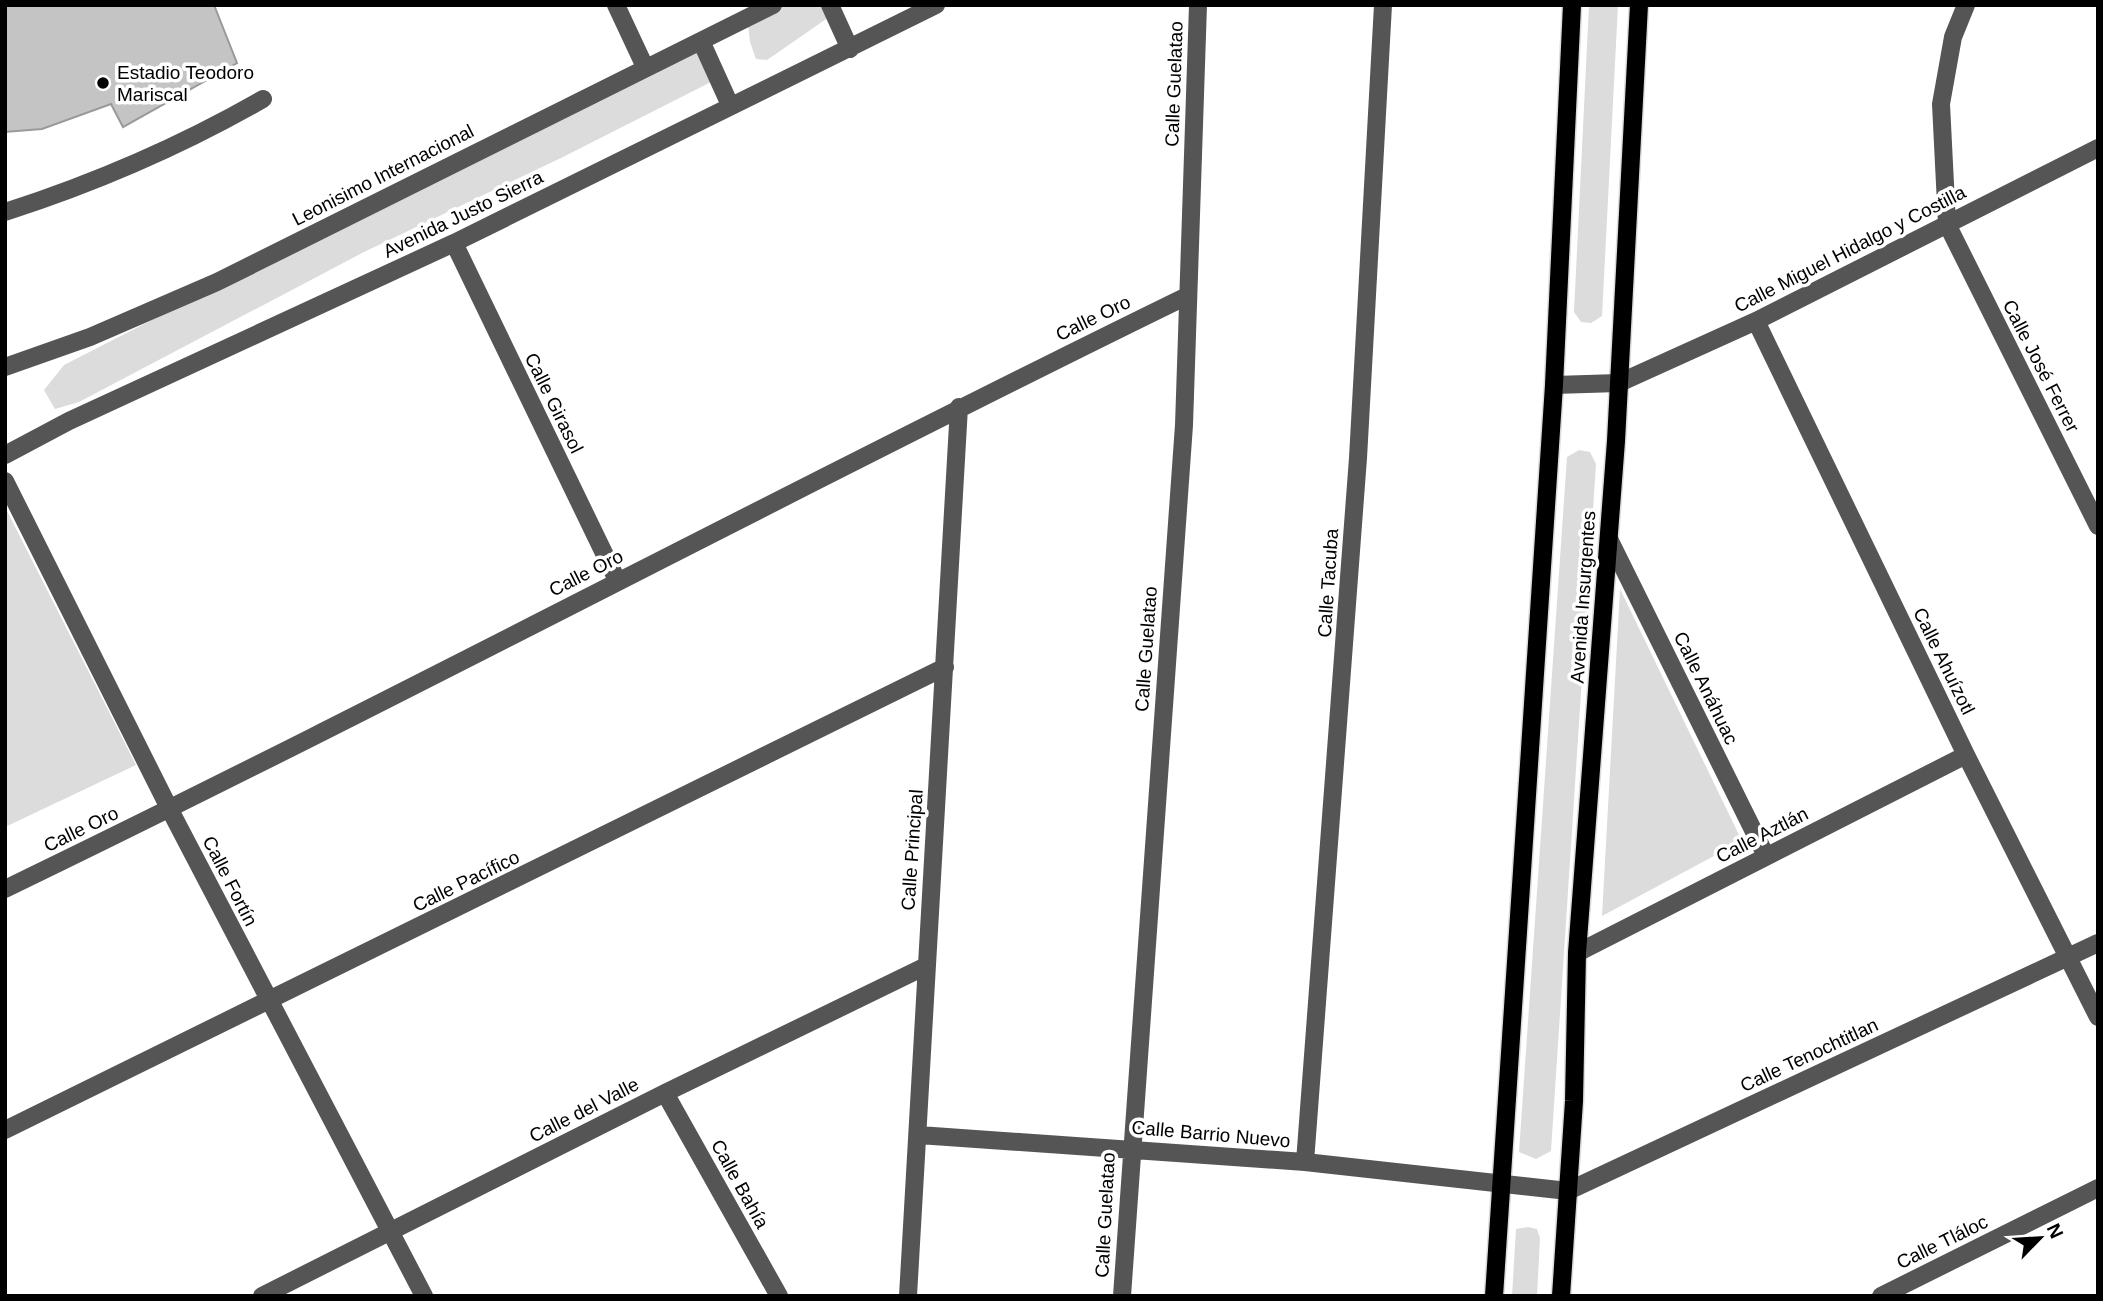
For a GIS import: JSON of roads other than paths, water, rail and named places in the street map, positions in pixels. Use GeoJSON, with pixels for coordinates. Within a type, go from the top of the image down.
{"type":"FeatureCollection","features":[{"type":"Feature","properties":{"kind":"main road"},"geometry":{"type":"LineString","coordinates":[[1494,1296],[1499,1186],[1554,385],[1572,5]]}},
{"type":"Feature","properties":{"kind":"main road","name":"Avenida Insurgentes"},"geometry":{"type":"LineString","coordinates":[[1561,1296],[1577,953],[1609,539],[1639,5]]}},
{"type":"Feature","properties":{"kind":"street"},"geometry":{"type":"LineString","coordinates":[[616,5],[645,67]]}},
{"type":"Feature","properties":{"kind":"street","name":"Leonisimo Internacional"},"geometry":{"type":"LineString","coordinates":[[5,366],[90,337],[217,282],[773,5]]}},
{"type":"Feature","properties":{"kind":"street"},"geometry":{"type":"LineString","coordinates":[[830,5],[850,50]]}},
{"type":"Feature","properties":{"kind":"street","name":"Avenida Justo Sierra"},"geometry":{"type":"LineString","coordinates":[[5,455],[69,421],[454,243],[730,105],[850,50],[936,5]]}},
{"type":"Feature","properties":{"kind":"street","name":"Calle Guelatao"},"geometry":{"type":"LineString","coordinates":[[1122,1296],[1130,1148],[1184,425],[1198,5]]}},
{"type":"Feature","properties":{"kind":"street","name":"Calle Tacuba"},"geometry":{"type":"LineString","coordinates":[[1305,1162],[1359,458],[1383,5]]}},
{"type":"Feature","properties":{"kind":"street"},"geometry":{"type":"LineString","coordinates":[[1947,224],[1941,104],[1953,37],[1966,5]]}},
{"type":"Feature","properties":{"kind":"street"},"geometry":{"type":"LineString","coordinates":[[701,41],[730,105]]}},
{"type":"Feature","properties":{"kind":"street"},"geometry":{"type":"LineString","coordinates":[[5,212],[79,188],[201,134],[263,99]]}},
{"type":"Feature","properties":{"kind":"street","name":"Calle Miguel Hidalgo y Costilla"},"geometry":{"type":"LineString","coordinates":[[1619,383],[1756,321],[2098,148]]}},
{"type":"Feature","properties":{"kind":"street","name":"Calle José Ferrer"},"geometry":{"type":"LineString","coordinates":[[1947,224],[2098,526]]}},
{"type":"Feature","properties":{"kind":"street","name":"Calle Girasol"},"geometry":{"type":"LineString","coordinates":[[454,243],[617,580]]}},
{"type":"Feature","properties":{"kind":"street","name":"Calle Oro"},"geometry":{"type":"LineString","coordinates":[[5,889],[170,810],[959,407],[1187,296]]}},
{"type":"Feature","properties":{"kind":"street","name":"Calle Ahuízotl"},"geometry":{"type":"LineString","coordinates":[[1756,321],[1966,755],[2098,1017]]}},
{"type":"Feature","properties":{"kind":"street"},"geometry":{"type":"LineString","coordinates":[[1554,385],[1619,383]]}},
{"type":"Feature","properties":{"kind":"street","name":"Calle Principal"},"geometry":{"type":"LineString","coordinates":[[908,1296],[959,407]]}},
{"type":"Feature","properties":{"kind":"street","name":"Calle Fortín"},"geometry":{"type":"LineString","coordinates":[[5,481],[170,810],[424,1296]]}},
{"type":"Feature","properties":{"kind":"street","name":"Calle Anáhuac"},"geometry":{"type":"LineString","coordinates":[[1609,539],[1766,856]]}},
{"type":"Feature","properties":{"kind":"street","name":"Calle Pacífico"},"geometry":{"type":"LineString","coordinates":[[5,1130],[945,667]]}},
{"type":"Feature","properties":{"kind":"street","name":"Calle Aztlán"},"geometry":{"type":"LineString","coordinates":[[1577,953],[1966,755]]}},
{"type":"Feature","properties":{"kind":"street","name":"Calle Tenochtitlan"},"geometry":{"type":"LineString","coordinates":[[1568,1191],[2098,943]]}},
{"type":"Feature","properties":{"kind":"street","name":"Calle del Valle"},"geometry":{"type":"LineString","coordinates":[[262,1296],[665,1093],[926,966]]}},
{"type":"Feature","properties":{"kind":"street","name":"Calle Bahía"},"geometry":{"type":"LineString","coordinates":[[665,1093],[779,1296]]}},
{"type":"Feature","properties":{"kind":"street","name":"Calle Barrio Nuevo"},"geometry":{"type":"LineString","coordinates":[[919,1135],[1305,1162],[1499,1186]]}},
{"type":"Feature","properties":{"kind":"street"},"geometry":{"type":"LineString","coordinates":[[1499,1186],[1568,1191]]}},
{"type":"Feature","properties":{"kind":"street","name":"Calle Tláloc"},"geometry":{"type":"LineString","coordinates":[[1881,1296],[2098,1188]]}},
{"type":"Feature","properties":{"kind":"place","name":"Estadio Teodoro Mariscal"},"geometry":{"type":"Point","coordinates":[103,83]}}]}
